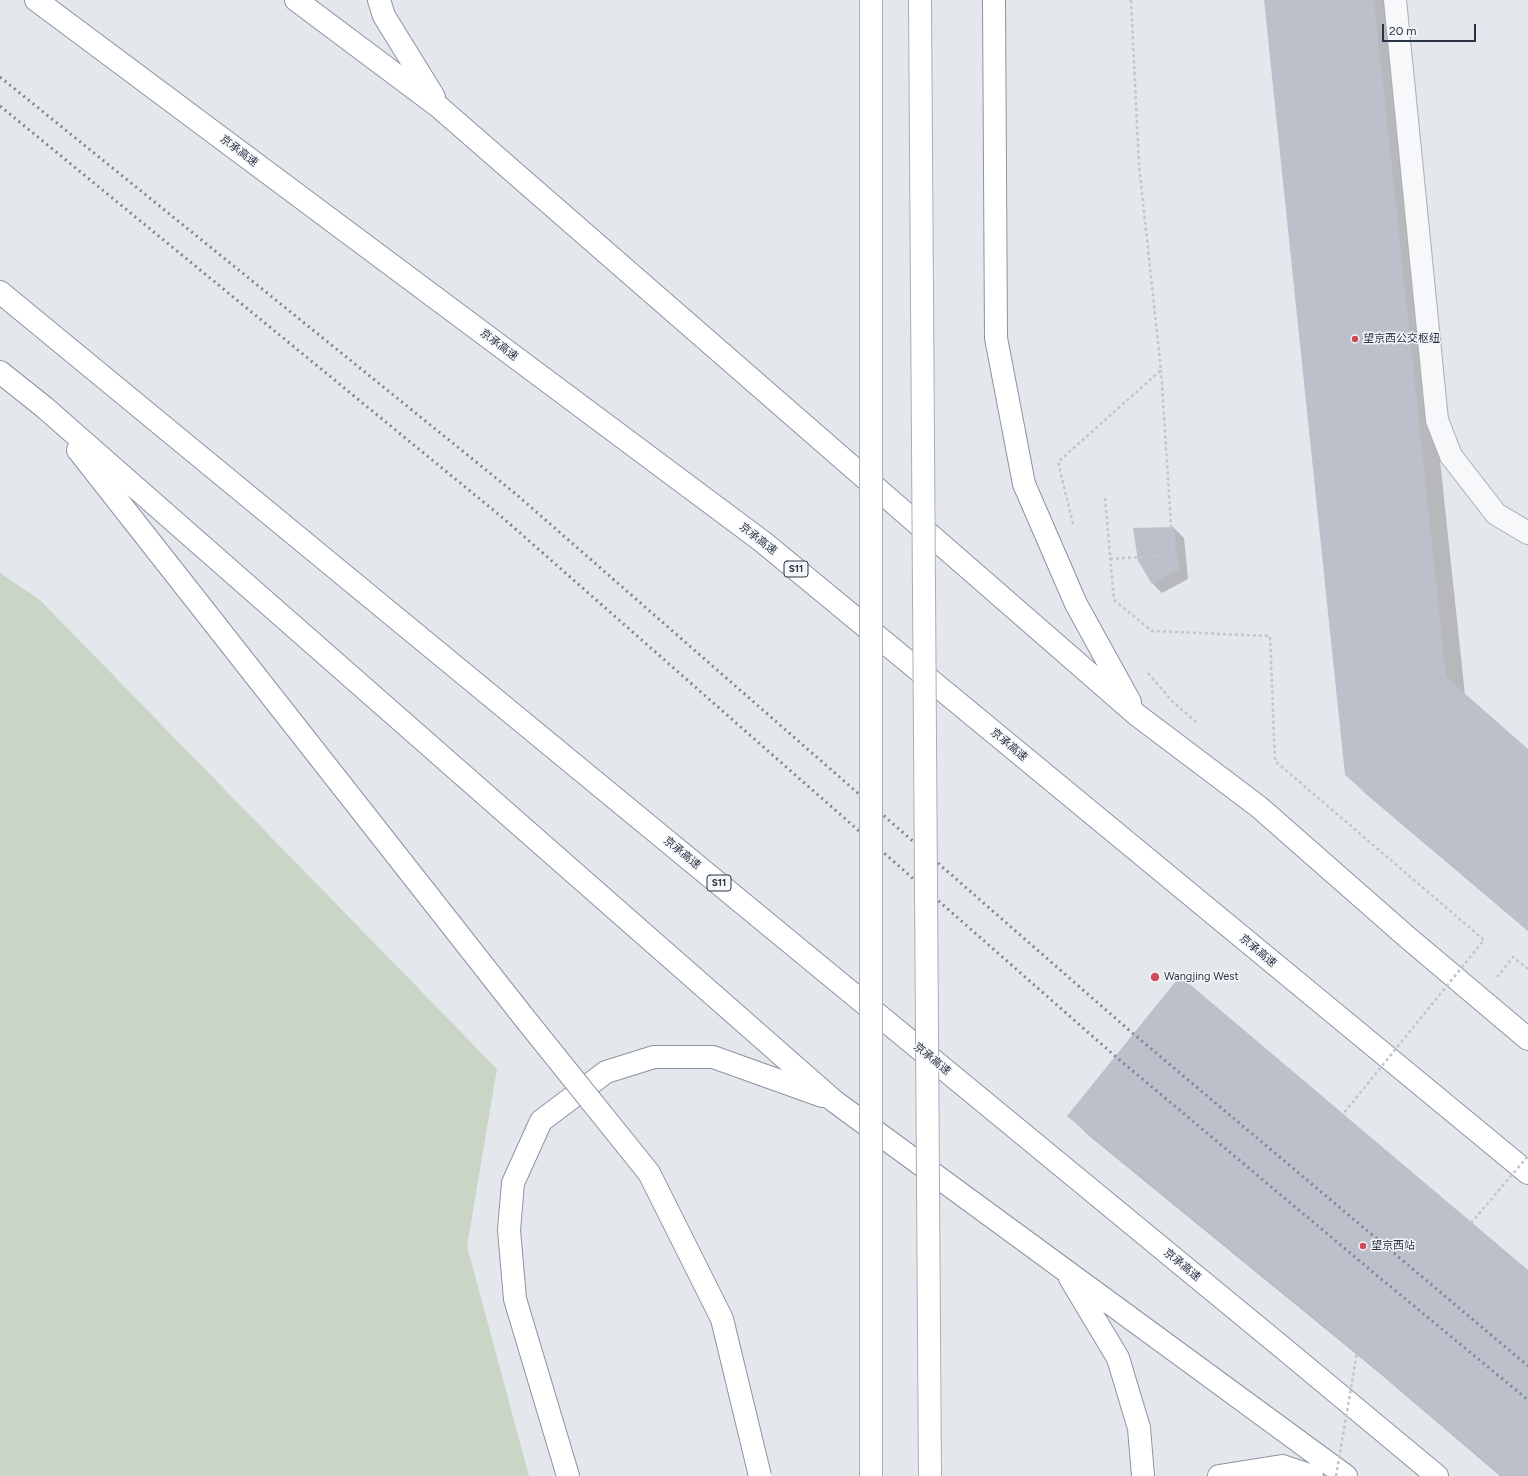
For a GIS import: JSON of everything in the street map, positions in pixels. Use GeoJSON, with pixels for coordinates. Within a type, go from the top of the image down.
{"type":"FeatureCollection","features":[{"type":"Feature","properties":{"kind":"main road","name":"京承高速"},"geometry":{"type":"LineString","coordinates":[[36,0],[763,542],[1528,1173]]}},
{"type":"Feature","properties":{"kind":"main road"},"geometry":{"type":"LineString","coordinates":[[296,0],[439,107],[1138,715],[1259,807],[1413,942],[1528,1039]]}},
{"type":"Feature","properties":{"kind":"main road"},"geometry":{"type":"LineString","coordinates":[[379,0],[384,16],[439,107]]}},
{"type":"Feature","properties":{"kind":"main road"},"geometry":{"type":"LineString","coordinates":[[871,0],[871,1476]]}},
{"type":"Feature","properties":{"kind":"main road"},"geometry":{"type":"LineString","coordinates":[[920,0],[930,1476]]}},
{"type":"Feature","properties":{"kind":"main road"},"geometry":{"type":"LineString","coordinates":[[994,0],[996,338],[1024,484],[1076,604],[1138,715]]}},
{"type":"Feature","properties":{"kind":"main road","name":"京承高速"},"geometry":{"type":"LineString","coordinates":[[0,292],[1437,1476]]}},
{"type":"Feature","properties":{"kind":"main road"},"geometry":{"type":"LineString","coordinates":[[0,372],[44,407],[834,1101],[1346,1476]]}},
{"type":"Feature","properties":{"kind":"main road"},"geometry":{"type":"LineString","coordinates":[[44,407],[526,1020],[649,1173],[722,1319],[760,1476]]}},
{"type":"Feature","properties":{"kind":"main road"},"geometry":{"type":"LineString","coordinates":[[568,1476],[515,1299],[509,1230],[513,1183],[541,1121],[606,1072],[654,1057],[713,1057],[834,1101]]}},
{"type":"Feature","properties":{"kind":"main road"},"geometry":{"type":"LineString","coordinates":[[1065,1270],[1118,1358],[1139,1428],[1143,1476]]}},
{"type":"Feature","properties":{"kind":"main road"},"geometry":{"type":"LineString","coordinates":[[1220,1476],[1282,1466],[1312,1476]]}},
{"type":"Feature","properties":{"kind":"street"},"geometry":{"type":"LineString","coordinates":[[1395,0],[1437,420],[1451,456],[1496,514],[1528,533]]}},
{"type":"Feature","properties":{"kind":"path"},"geometry":{"type":"LineString","coordinates":[[1110,559],[1173,555],[1161,370],[1139,164],[1131,0]]}},
{"type":"Feature","properties":{"kind":"path"},"geometry":{"type":"LineString","coordinates":[[1074,529],[1058,462],[1161,370]]}},
{"type":"Feature","properties":{"kind":"path"},"geometry":{"type":"LineString","coordinates":[[1106,498],[1114,600],[1152,631],[1270,636],[1275,761],[1484,940],[1343,1114]]}},
{"type":"Feature","properties":{"kind":"path"},"geometry":{"type":"LineString","coordinates":[[1147,672],[1173,702],[1196,722]]}},
{"type":"Feature","properties":{"kind":"path"},"geometry":{"type":"LineString","coordinates":[[1513,957],[1528,969]]}},
{"type":"Feature","properties":{"kind":"path"},"geometry":{"type":"LineString","coordinates":[[1471,1222],[1528,1156]]}},
{"type":"Feature","properties":{"kind":"path"},"geometry":{"type":"LineString","coordinates":[[1336,1476],[1357,1353]]}},
{"type":"Feature","properties":{"kind":"green space"},"geometry":{"type":"Polygon","coordinates":[[[0,573],[40,600],[497,1069],[467,1246],[529,1476],[0,1476],[0,573]]]}},
{"type":"Feature","properties":{"kind":"building","name":"望京西公交枢纽"},"geometry":{"type":"Polygon","coordinates":[[[1264,0],[1374,0],[1446,677],[1528,749],[1528,930],[1345,775],[1264,0]]]}},
{"type":"Feature","properties":{"kind":"building"},"geometry":{"type":"Polygon","coordinates":[[[1174,527],[1179,569],[1152,584],[1138,561],[1133,528],[1174,527]]]}},
{"type":"Feature","properties":{"kind":"building","name":"望京西站"},"geometry":{"type":"Polygon","coordinates":[[[1180,976],[1528,1270],[1528,1476],[1502,1476],[1357,1353],[1067,1116],[1180,976]]]}},
{"type":"Feature","properties":{"kind":"railway"},"geometry":{"type":"LineString","coordinates":[[0,77],[517,495],[1130,1031],[1528,1366]]}},
{"type":"Feature","properties":{"kind":"railway"},"geometry":{"type":"LineString","coordinates":[[0,106],[503,518],[1115,1056],[1528,1400]]}},
{"type":"Feature","properties":{"kind":"place","name":"望京西公交枢纽"},"geometry":{"type":"Point","coordinates":[1355,339]}},
{"type":"Feature","properties":{"kind":"place","name":"Wangjing West"},"geometry":{"type":"Point","coordinates":[1155,977]}},
{"type":"Feature","properties":{"kind":"place","name":"望京西站"},"geometry":{"type":"Point","coordinates":[1363,1246]}}]}
